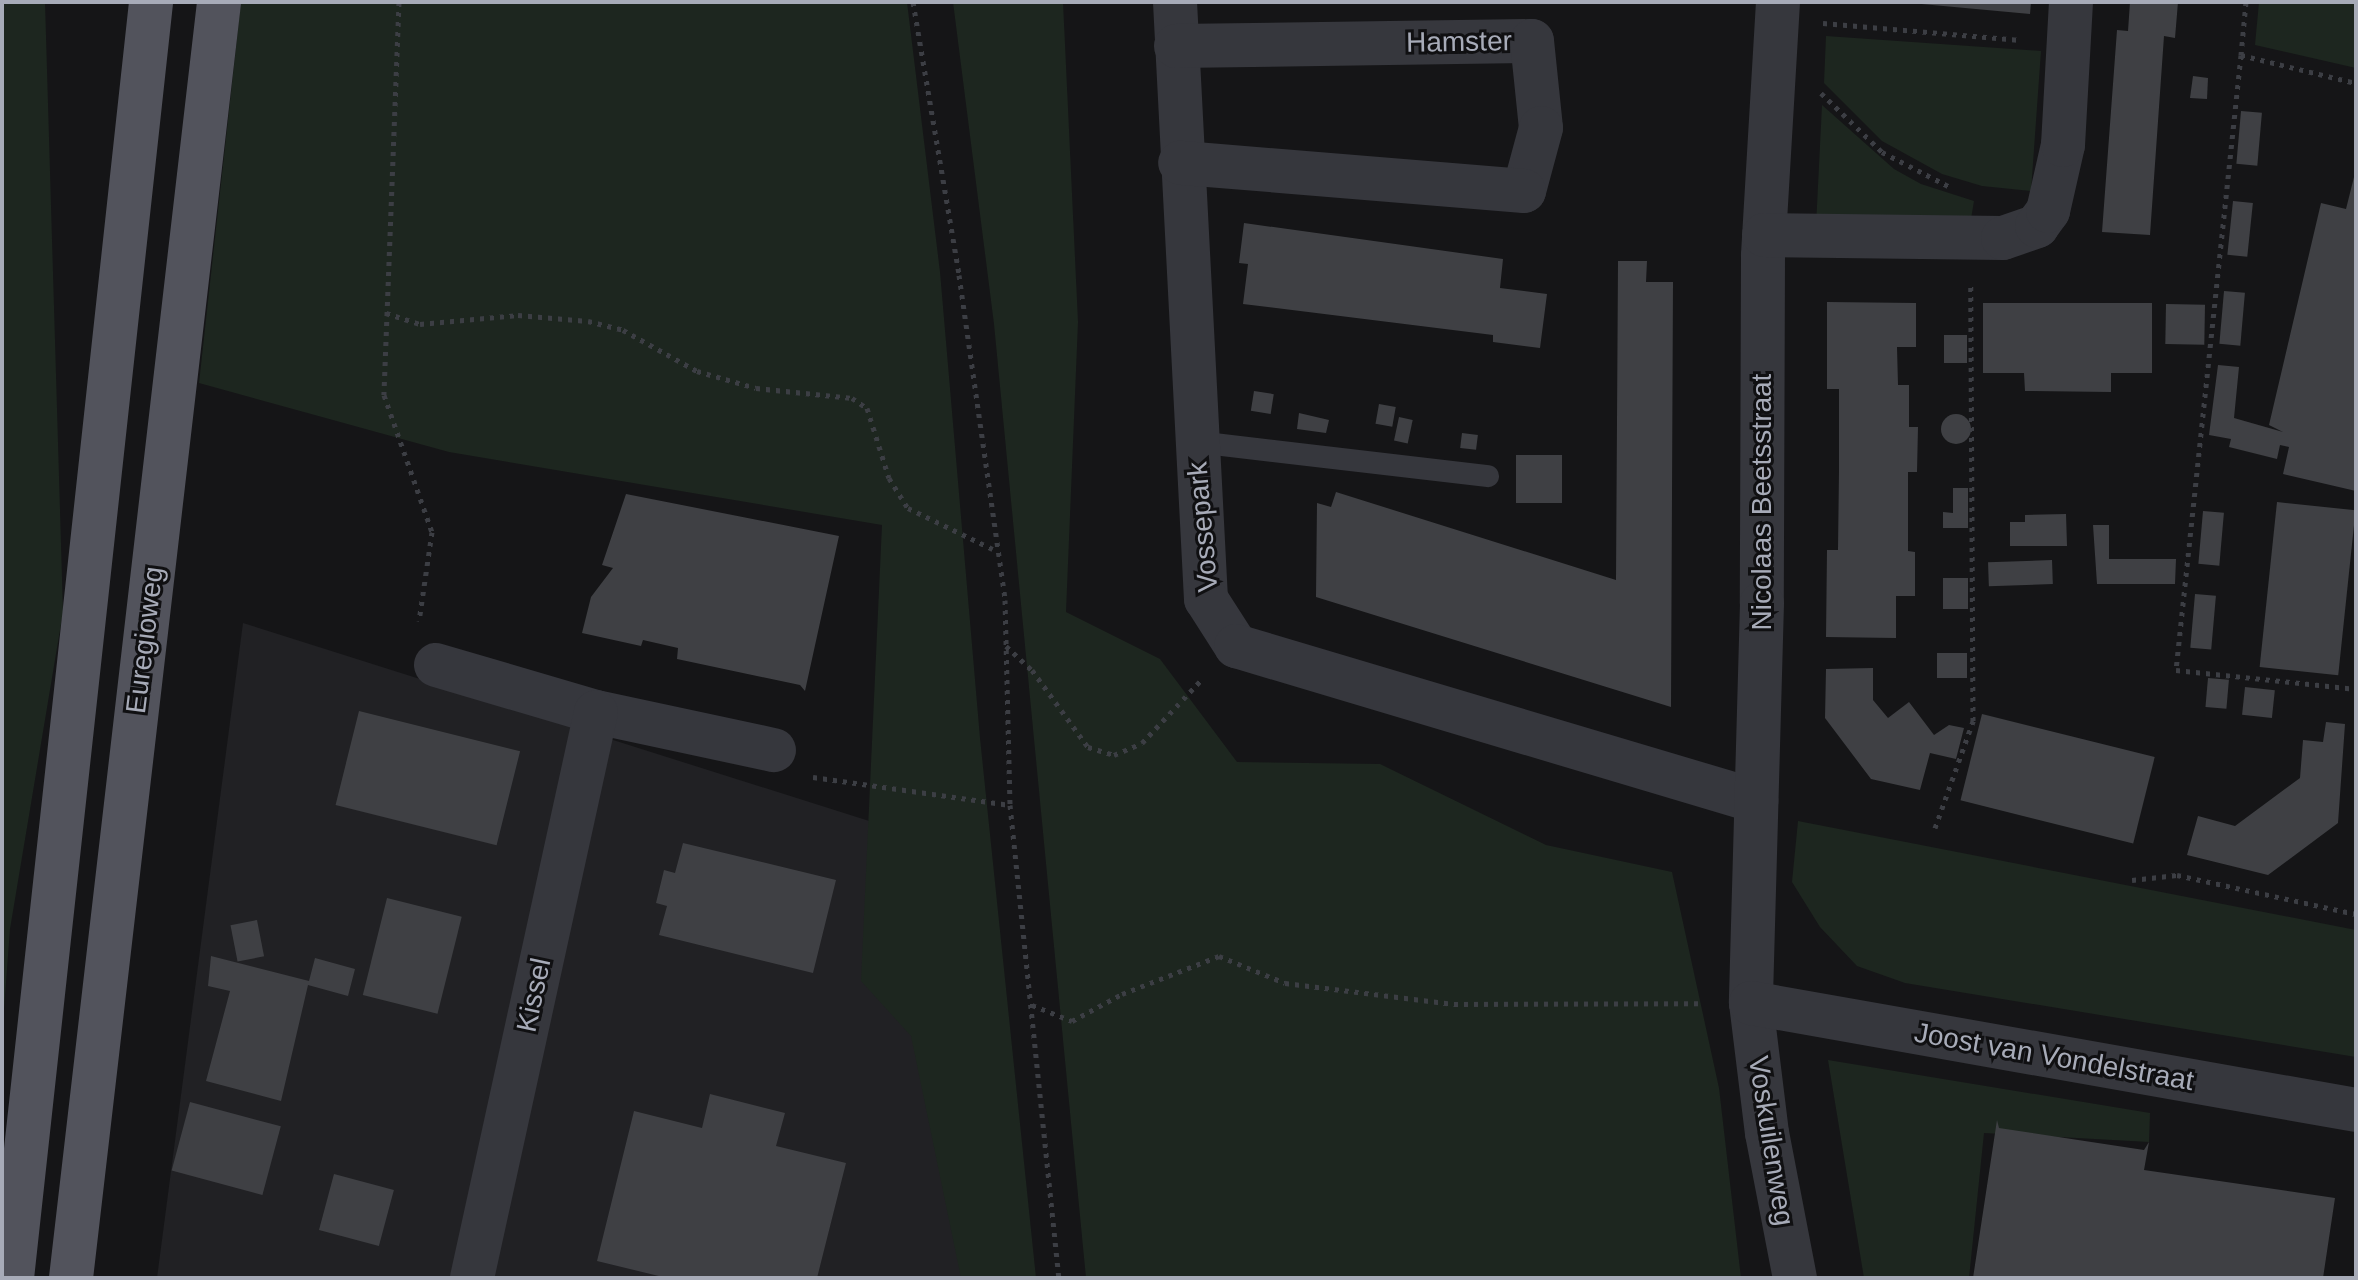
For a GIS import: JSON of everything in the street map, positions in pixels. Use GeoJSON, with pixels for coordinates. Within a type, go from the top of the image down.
{"type":"FeatureCollection","features":[{"type":"Feature","properties":{"kind":"main road"},"geometry":{"type":"LineString","coordinates":[[12,1278],[151,2]]}},
{"type":"Feature","properties":{"kind":"main road","name":"Euregioweg"},"geometry":{"type":"LineString","coordinates":[[71,1278],[219,2]]}},
{"type":"Feature","properties":{"kind":"street","name":"Vossepark"},"geometry":{"type":"LineString","coordinates":[[1175,2],[1180,163],[1206,599],[1236,646]]}},
{"type":"Feature","properties":{"kind":"street","name":"Nicolaas Beetsstraat"},"geometry":{"type":"LineString","coordinates":[[1751,1003],[1764,235],[1777,17]]}},
{"type":"Feature","properties":{"kind":"street"},"geometry":{"type":"LineString","coordinates":[[1764,235],[1971,238],[2024,235],[2048,211],[2063,145],[2070,23]]}},
{"type":"Feature","properties":{"kind":"street","name":"Hamster"},"geometry":{"type":"LineString","coordinates":[[1176,46],[1532,41],[1541,128],[1524,191],[1180,163]]}},
{"type":"Feature","properties":{"kind":"street"},"geometry":{"type":"LineString","coordinates":[[1236,646],[1756,801]]}},
{"type":"Feature","properties":{"kind":"street"},"geometry":{"type":"LineString","coordinates":[[436,665],[596,712],[774,750]]}},
{"type":"Feature","properties":{"kind":"street","name":"Kissel"},"geometry":{"type":"LineString","coordinates":[[472,1278],[596,712]]}},
{"type":"Feature","properties":{"kind":"street","name":"Joost van Vondelstraat"},"geometry":{"type":"LineString","coordinates":[[1751,1003],[2356,1110]]}},
{"type":"Feature","properties":{"kind":"street","name":"Voskuilenweg"},"geometry":{"type":"LineString","coordinates":[[1751,1003],[1767,1133],[1795,1278]]}},
{"type":"Feature","properties":{"kind":"lane"},"geometry":{"type":"LineString","coordinates":[[1197,442],[1488,476]]}},
{"type":"Feature","properties":{"kind":"path"},"geometry":{"type":"LineString","coordinates":[[399,2],[384,395],[432,532],[419,603],[419,641],[436,665]]}},
{"type":"Feature","properties":{"kind":"path"},"geometry":{"type":"LineString","coordinates":[[913,2],[959,275],[994,550],[1005,600],[1010,805],[1059,1278]]}},
{"type":"Feature","properties":{"kind":"path"},"geometry":{"type":"LineString","coordinates":[[2246,2],[2176,670],[2356,689]]}},
{"type":"Feature","properties":{"kind":"path"},"geometry":{"type":"LineString","coordinates":[[1777,17],[2070,23]]}},
{"type":"Feature","properties":{"kind":"path"},"geometry":{"type":"LineString","coordinates":[[1777,17],[1821,93],[1862,135],[1921,175],[1955,189]]}},
{"type":"Feature","properties":{"kind":"path"},"geometry":{"type":"LineString","coordinates":[[2241,55],[2356,83]]}},
{"type":"Feature","properties":{"kind":"path"},"geometry":{"type":"LineString","coordinates":[[1935,828],[1973,721],[1971,238]]}},
{"type":"Feature","properties":{"kind":"path"},"geometry":{"type":"LineString","coordinates":[[386,313],[420,324],[518,315],[588,321],[623,330],[697,371],[756,388],[852,398],[867,408],[889,478],[908,508],[994,550]]}},
{"type":"Feature","properties":{"kind":"path"},"geometry":{"type":"LineString","coordinates":[[1005,645],[1032,670],[1088,747],[1114,755],[1142,743],[1236,646]]}},
{"type":"Feature","properties":{"kind":"path"},"geometry":{"type":"LineString","coordinates":[[774,750],[793,774],[1010,805]]}},
{"type":"Feature","properties":{"kind":"path"},"geometry":{"type":"LineString","coordinates":[[2132,880],[2177,875],[2356,914]]}},
{"type":"Feature","properties":{"kind":"path"},"geometry":{"type":"LineString","coordinates":[[1032,1004],[1072,1021],[1122,994],[1219,956],[1285,983],[1454,1004],[1751,1003]]}},
{"type":"Feature","properties":{"kind":"shaded area"},"geometry":{"type":"Polygon","coordinates":[[[2,2],[45,2],[63,612],[10,929],[2,1036],[2,2]]]}},
{"type":"Feature","properties":{"kind":"shaded area"},"geometry":{"type":"Polygon","coordinates":[[[241,2],[907,2],[940,272],[980,738],[1036,1278],[961,1278],[911,1036],[861,981],[882,525],[449,452],[199,383],[241,2]]]}},
{"type":"Feature","properties":{"kind":"shaded area"},"geometry":{"type":"Polygon","coordinates":[[[953,2],[1063,2],[1078,322],[1066,612],[1160,659],[1237,762],[1380,764],[1546,845],[1672,872],[1719,1088],[1741,1278],[1086,1278],[994,324],[953,2]]]}},
{"type":"Feature","properties":{"kind":"shaded area"},"geometry":{"type":"Polygon","coordinates":[[[2259,2],[2356,2],[2356,68],[2255,45],[2259,2]]]}},
{"type":"Feature","properties":{"kind":"shaded area"},"geometry":{"type":"Polygon","coordinates":[[[1826,36],[2041,51],[2031,191],[1982,186],[1942,174],[1882,141],[1824,83],[1826,36]]]}},
{"type":"Feature","properties":{"kind":"shaded area"},"geometry":{"type":"Polygon","coordinates":[[[1822,105],[1894,169],[1921,184],[1974,201],[1970,225],[1816,226],[1822,105]]]}},
{"type":"Feature","properties":{"kind":"shaded area"},"geometry":{"type":"Polygon","coordinates":[[[243,623],[885,826],[1005,1278],[157,1278],[243,623]]]}},
{"type":"Feature","properties":{"kind":"shaded area"},"geometry":{"type":"Polygon","coordinates":[[[1798,821],[2356,930],[2356,1057],[1905,983],[1857,966],[1820,927],[1792,882],[1798,821]]]}},
{"type":"Feature","properties":{"kind":"shaded area"},"geometry":{"type":"Polygon","coordinates":[[[1828,1060],[2150,1113],[2149,1142],[1984,1133],[1969,1278],[1864,1278],[1828,1060]]]}},
{"type":"Feature","properties":{"kind":"building"},"geometry":{"type":"Polygon","coordinates":[[[1900,2],[2031,2],[2030,14],[1900,2]]]}},
{"type":"Feature","properties":{"kind":"building"},"geometry":{"type":"Polygon","coordinates":[[[2130,2],[2178,2],[2175,38],[2164,36],[2150,235],[2102,232],[2117,30],[2128,31],[2130,2]]]}},
{"type":"Feature","properties":{"kind":"building"},"geometry":{"type":"Polygon","coordinates":[[[2193,76],[2208,78],[2207,99],[2190,98],[2193,76]]]}},
{"type":"Feature","properties":{"kind":"building"},"geometry":{"type":"Polygon","coordinates":[[[2241,111],[2262,113],[2257,166],[2236,164],[2241,111]]]}},
{"type":"Feature","properties":{"kind":"building"},"geometry":{"type":"Polygon","coordinates":[[[2356,169],[2356,491],[2283,474],[2289,447],[2280,445],[2277,459],[2229,447],[2231,439],[2209,435],[2218,365],[2239,367],[2234,418],[2283,432],[2269,425],[2321,203],[2346,209],[2356,169]]]}},
{"type":"Feature","properties":{"kind":"building"},"geometry":{"type":"Polygon","coordinates":[[[2233,201],[2253,203],[2247,257],[2227,255],[2233,201]]]}},
{"type":"Feature","properties":{"kind":"building"},"geometry":{"type":"Polygon","coordinates":[[[1244,223],[1503,259],[1500,288],[1547,294],[1540,348],[1493,342],[1493,335],[1243,304],[1248,264],[1239,263],[1244,223]]]}},
{"type":"Feature","properties":{"kind":"building"},"geometry":{"type":"Polygon","coordinates":[[[1618,261],[1647,261],[1646,282],[1673,282],[1671,707],[1316,597],[1317,503],[1331,507],[1336,492],[1616,580],[1618,261]]]}},
{"type":"Feature","properties":{"kind":"building"},"geometry":{"type":"Polygon","coordinates":[[[2224,291],[2245,293],[2240,346],[2219,344],[2224,291]]]}},
{"type":"Feature","properties":{"kind":"building"},"geometry":{"type":"Polygon","coordinates":[[[1827,302],[1916,303],[1916,347],[1897,347],[1898,385],[1909,385],[1909,427],[1918,427],[1917,472],[1908,472],[1908,551],[1915,552],[1915,596],[1896,596],[1896,638],[1826,637],[1827,550],[1838,550],[1839,470],[1839,389],[1827,389],[1827,302]]]}},
{"type":"Feature","properties":{"kind":"building"},"geometry":{"type":"Polygon","coordinates":[[[1983,303],[2152,303],[2152,373],[2111,373],[2111,392],[2025,391],[2024,373],[1983,373],[1983,303]]]}},
{"type":"Feature","properties":{"kind":"building"},"geometry":{"type":"Polygon","coordinates":[[[2166,304],[2205,305],[2204,345],[2165,344],[2166,304]]]}},
{"type":"Feature","properties":{"kind":"building"},"geometry":{"type":"Polygon","coordinates":[[[1944,335],[1967,335],[1967,363],[1944,363],[1944,335]]]}},
{"type":"Feature","properties":{"kind":"building"},"geometry":{"type":"Polygon","coordinates":[[[1254,391],[1274,394],[1271,414],[1251,411],[1254,391]]]}},
{"type":"Feature","properties":{"kind":"building"},"geometry":{"type":"Polygon","coordinates":[[[1379,404],[1396,407],[1392,427],[1376,424],[1379,404]]]}},
{"type":"Feature","properties":{"kind":"building"},"geometry":{"type":"Polygon","coordinates":[[[1299,413],[1329,420],[1326,433],[1297,429],[1299,413]]]}},
{"type":"Feature","properties":{"kind":"building"},"geometry":{"type":"Polygon","coordinates":[[[1956,414],[1967,418],[1971,429],[1967,440],[1956,444],[1945,440],[1941,429],[1945,418],[1956,414]]]}},
{"type":"Feature","properties":{"kind":"building"},"geometry":{"type":"Polygon","coordinates":[[[1399,417],[1413,420],[1408,443],[1394,440],[1399,417]]]}},
{"type":"Feature","properties":{"kind":"building"},"geometry":{"type":"Polygon","coordinates":[[[1462,433],[1478,435],[1476,450],[1460,448],[1462,433]]]}},
{"type":"Feature","properties":{"kind":"building"},"geometry":{"type":"Polygon","coordinates":[[[1516,455],[1562,455],[1562,503],[1516,503],[1516,455]]]}},
{"type":"Feature","properties":{"kind":"building"},"geometry":{"type":"Polygon","coordinates":[[[1953,488],[1968,488],[1968,528],[1943,528],[1943,512],[1953,513],[1953,488]]]}},
{"type":"Feature","properties":{"kind":"building"},"geometry":{"type":"Polygon","coordinates":[[[626,494],[839,536],[805,691],[800,685],[677,659],[678,648],[643,640],[641,646],[582,633],[591,597],[613,568],[602,565],[626,494]]]}},
{"type":"Feature","properties":{"kind":"building"},"geometry":{"type":"Polygon","coordinates":[[[2277,502],[2356,510],[2338,675],[2260,667],[2277,502]]]}},
{"type":"Feature","properties":{"kind":"building"},"geometry":{"type":"Polygon","coordinates":[[[2203,511],[2224,513],[2219,566],[2198,564],[2203,511]]]}},
{"type":"Feature","properties":{"kind":"building"},"geometry":{"type":"Polygon","coordinates":[[[2066,514],[2067,546],[2010,546],[2010,522],[2025,522],[2025,515],[2066,514]]]}},
{"type":"Feature","properties":{"kind":"building"},"geometry":{"type":"Polygon","coordinates":[[[2093,525],[2109,525],[2109,559],[2176,559],[2175,584],[2097,584],[2093,525]]]}},
{"type":"Feature","properties":{"kind":"building"},"geometry":{"type":"Polygon","coordinates":[[[2052,560],[2053,584],[1989,586],[1988,562],[2052,560]]]}},
{"type":"Feature","properties":{"kind":"building"},"geometry":{"type":"Polygon","coordinates":[[[1943,578],[1968,578],[1968,609],[1943,609],[1943,578]]]}},
{"type":"Feature","properties":{"kind":"building"},"geometry":{"type":"Polygon","coordinates":[[[2195,594],[2216,596],[2211,650],[2190,648],[2195,594]]]}},
{"type":"Feature","properties":{"kind":"building"},"geometry":{"type":"Polygon","coordinates":[[[1937,653],[1967,653],[1967,678],[1937,678],[1937,653]]]}},
{"type":"Feature","properties":{"kind":"building"},"geometry":{"type":"Polygon","coordinates":[[[1873,668],[1873,700],[1888,718],[1909,702],[1934,735],[1949,725],[1964,728],[1956,759],[1930,753],[1920,790],[1871,779],[1825,718],[1826,669],[1873,668]]]}},
{"type":"Feature","properties":{"kind":"building"},"geometry":{"type":"Polygon","coordinates":[[[2208,678],[2229,680],[2226,709],[2205,707],[2208,678]]]}},
{"type":"Feature","properties":{"kind":"building"},"geometry":{"type":"Polygon","coordinates":[[[2245,687],[2275,690],[2272,718],[2242,715],[2245,687]]]}},
{"type":"Feature","properties":{"kind":"building"},"geometry":{"type":"Polygon","coordinates":[[[359,711],[520,751],[497,845],[336,805],[359,711]]]}},
{"type":"Feature","properties":{"kind":"building"},"geometry":{"type":"Polygon","coordinates":[[[1982,714],[2155,757],[2133,843],[1960,800],[1982,714]]]}},
{"type":"Feature","properties":{"kind":"building"},"geometry":{"type":"Polygon","coordinates":[[[2326,722],[2345,724],[2338,823],[2268,875],[2187,855],[2198,816],[2235,826],[2300,778],[2303,740],[2323,742],[2326,722]]]}},
{"type":"Feature","properties":{"kind":"building"},"geometry":{"type":"Polygon","coordinates":[[[683,843],[836,880],[813,973],[659,935],[667,906],[656,903],[664,870],[675,873],[683,843]]]}},
{"type":"Feature","properties":{"kind":"building"},"geometry":{"type":"Polygon","coordinates":[[[387,898],[462,917],[438,1014],[363,995],[387,898]]]}},
{"type":"Feature","properties":{"kind":"building"},"geometry":{"type":"Polygon","coordinates":[[[257,920],[264,956],[238,961],[230,925],[257,920]]]}},
{"type":"Feature","properties":{"kind":"building"},"geometry":{"type":"Polygon","coordinates":[[[211,956],[309,981],[315,958],[355,969],[348,996],[308,985],[281,1101],[206,1081],[230,991],[208,986],[211,956]]]}},
{"type":"Feature","properties":{"kind":"building"},"geometry":{"type":"Polygon","coordinates":[[[710,1094],[785,1113],[776,1146],[846,1163],[817,1278],[667,1278],[597,1261],[634,1111],[702,1128],[710,1094]]]}},
{"type":"Feature","properties":{"kind":"building"},"geometry":{"type":"Polygon","coordinates":[[[190,1102],[281,1126],[262,1195],[172,1171],[190,1102]]]}},
{"type":"Feature","properties":{"kind":"building"},"geometry":{"type":"Polygon","coordinates":[[[1997,1120],[1999,1128],[2144,1150],[2149,1142],[2144,1170],[2335,1198],[2323,1278],[1973,1278],[1997,1120]]]}},
{"type":"Feature","properties":{"kind":"building"},"geometry":{"type":"Polygon","coordinates":[[[334,1174],[394,1190],[379,1246],[319,1230],[334,1174]]]}}]}
